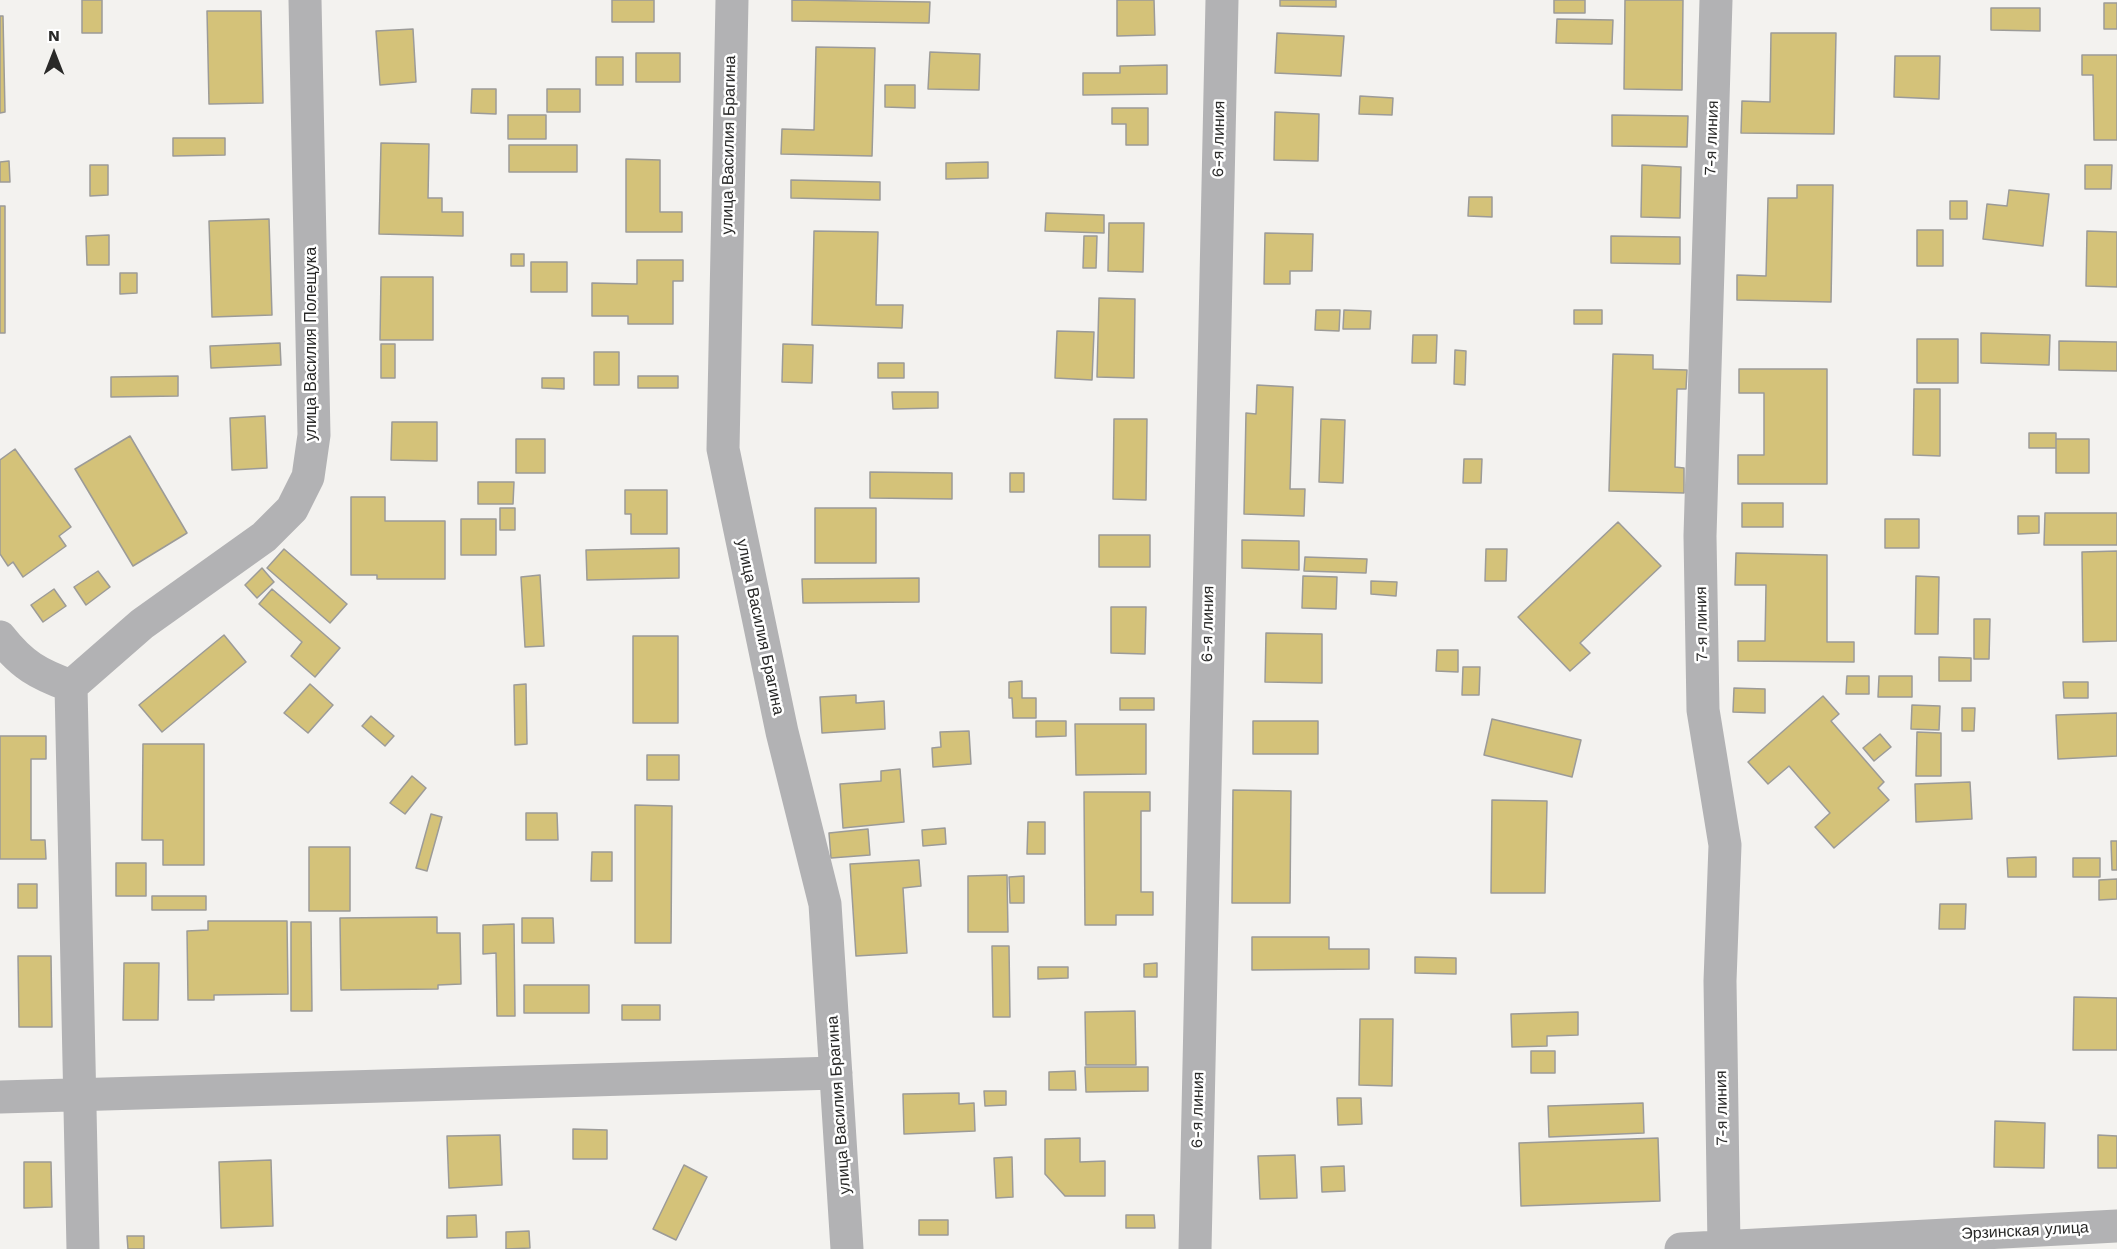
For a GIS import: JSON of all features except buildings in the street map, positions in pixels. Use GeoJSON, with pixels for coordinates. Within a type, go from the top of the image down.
{"type":"FeatureCollection","features":[{"type":"Feature","properties":{"kind":"street","name":"улица Василия Полещука"},"geometry":{"type":"LineString","coordinates":[[71,686],[142,624],[264,537],[292,509],[308,477],[314,435],[305,0]]}},
{"type":"Feature","properties":{"kind":"street","name":"улица Василия Брагина"},"geometry":{"type":"LineString","coordinates":[[732,0],[723,449],[782,732],[825,904],[847,1249]]}},
{"type":"Feature","properties":{"kind":"street","name":"6-я линия"},"geometry":{"type":"LineString","coordinates":[[1195,1249],[1222,0]]}},
{"type":"Feature","properties":{"kind":"street","name":"7-я линия"},"geometry":{"type":"LineString","coordinates":[[1716,0],[1700,536],[1703,710],[1725,845],[1720,981],[1724,1247]]}},
{"type":"Feature","properties":{"kind":"street"},"geometry":{"type":"LineString","coordinates":[[0,637],[15,657],[43,676],[71,686],[83,1249]]}},
{"type":"Feature","properties":{"kind":"street"},"geometry":{"type":"LineString","coordinates":[[0,1097],[836,1073]]}},
{"type":"Feature","properties":{"kind":"street","name":"Эрзинская улица"},"geometry":{"type":"LineString","coordinates":[[1681,1249],[1796,1246],[2117,1226]]}}]}
